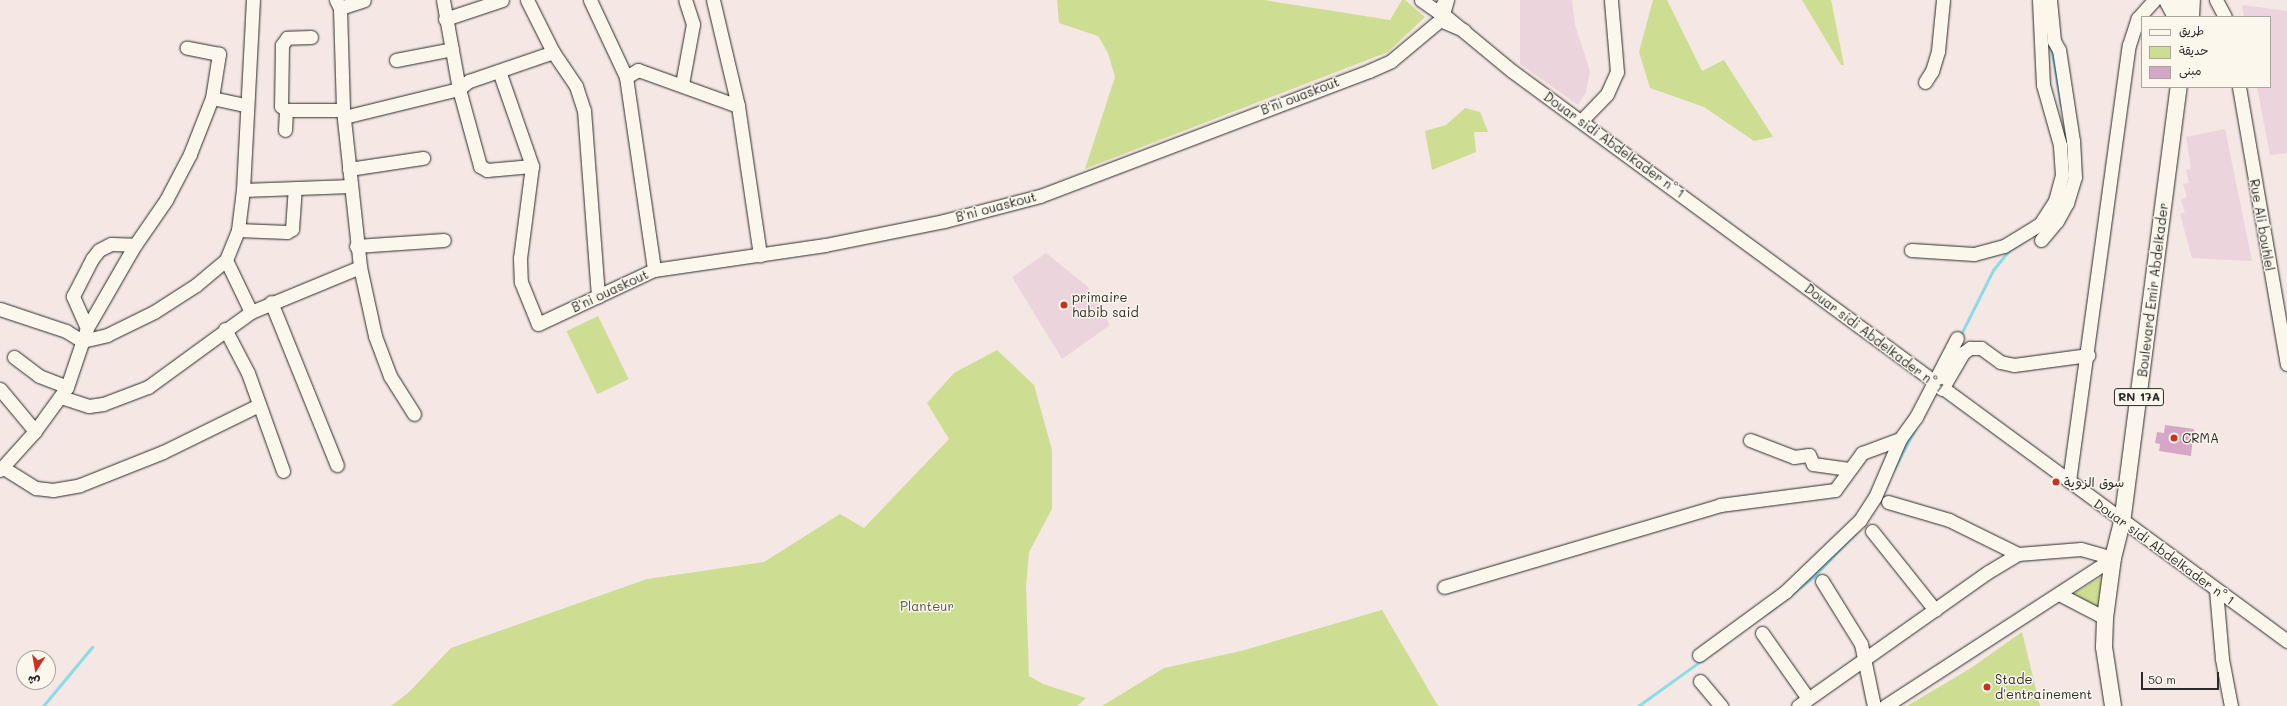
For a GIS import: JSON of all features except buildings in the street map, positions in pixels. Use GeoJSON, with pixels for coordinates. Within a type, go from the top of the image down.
{"type":"FeatureCollection","features":[{"type":"Feature","properties":{"kind":"main road"},"geometry":{"type":"LineString","coordinates":[[2178,0],[2179,16]]}},
{"type":"Feature","properties":{"kind":"main road"},"geometry":{"type":"LineString","coordinates":[[2191,16],[2192,0]]}},
{"type":"Feature","properties":{"kind":"main road","name":"Boulevard Emir Abdelkader"},"geometry":{"type":"LineString","coordinates":[[2113,706],[2104,647],[2105,618],[2113,558],[2122,522],[2180,88]]}},
{"type":"Feature","properties":{"kind":"street"},"geometry":{"type":"LineString","coordinates":[[0,309],[66,331],[82,341],[107,335],[154,312],[196,285],[226,260],[238,230],[243,190],[246,105],[253,0]]}},
{"type":"Feature","properties":{"kind":"street"},"geometry":{"type":"LineString","coordinates":[[364,0],[338,4],[343,114],[356,246],[375,336],[390,376],[414,414]]}},
{"type":"Feature","properties":{"kind":"street"},"geometry":{"type":"LineString","coordinates":[[443,0],[445,19],[459,89],[480,166],[487,170],[532,166],[499,71]]}},
{"type":"Feature","properties":{"kind":"street"},"geometry":{"type":"LineString","coordinates":[[445,19],[502,0]]}},
{"type":"Feature","properties":{"kind":"street"},"geometry":{"type":"LineString","coordinates":[[527,0],[553,52],[576,86],[584,110],[598,296]]}},
{"type":"Feature","properties":{"kind":"street"},"geometry":{"type":"LineString","coordinates":[[590,0],[626,77],[654,270]]}},
{"type":"Feature","properties":{"kind":"street"},"geometry":{"type":"LineString","coordinates":[[682,84],[693,24],[684,0]]}},
{"type":"Feature","properties":{"kind":"street"},"geometry":{"type":"LineString","coordinates":[[713,0],[738,106],[760,255]]}},
{"type":"Feature","properties":{"kind":"street","name":"Douar sidi Abdelkader n° 1"},"geometry":{"type":"LineString","coordinates":[[1420,0],[1438,17],[1464,30],[1512,71],[2069,481],[2122,522],[2287,642]]}},
{"type":"Feature","properties":{"kind":"street","name":"B'ni ouaskout"},"geometry":{"type":"LineString","coordinates":[[532,166],[520,258],[521,282],[538,324],[654,270],[760,255],[880,235],[1040,196],[1369,71],[1391,61],[1438,17],[1446,0]]}},
{"type":"Feature","properties":{"kind":"street"},"geometry":{"type":"LineString","coordinates":[[1581,121],[1607,94],[1617,72],[1610,0]]}},
{"type":"Feature","properties":{"kind":"street"},"geometry":{"type":"LineString","coordinates":[[1925,82],[1932,71],[1938,51],[1943,0]]}},
{"type":"Feature","properties":{"kind":"street"},"geometry":{"type":"LineString","coordinates":[[1911,250],[1974,254],[2004,246],[2040,224],[2055,201],[2062,175],[2060,145],[2043,85],[2039,0]]}},
{"type":"Feature","properties":{"kind":"street"},"geometry":{"type":"LineString","coordinates":[[2041,240],[2067,203],[2075,177],[2073,141],[2059,50],[2054,41],[2050,0]]}},
{"type":"Feature","properties":{"kind":"street"},"geometry":{"type":"LineString","coordinates":[[2069,481],[2088,355],[2129,45],[2138,18],[2154,0]]}},
{"type":"Feature","properties":{"kind":"street"},"geometry":{"type":"LineString","coordinates":[[2165,0],[2173,16]]}},
{"type":"Feature","properties":{"kind":"street"},"geometry":{"type":"LineString","coordinates":[[2206,0],[2221,6]]}},
{"type":"Feature","properties":{"kind":"street"},"geometry":{"type":"LineString","coordinates":[[285,130],[286,110],[279,102],[282,45],[287,38],[311,37]]}},
{"type":"Feature","properties":{"kind":"street"},"geometry":{"type":"LineString","coordinates":[[186,48],[219,54],[212,98],[190,154],[166,200],[136,244],[87,328],[64,392],[35,431],[1,469],[36,488],[53,490],[80,485],[163,452],[259,404]]}},
{"type":"Feature","properties":{"kind":"street"},"geometry":{"type":"LineString","coordinates":[[396,60],[452,49]]}},
{"type":"Feature","properties":{"kind":"street"},"geometry":{"type":"LineString","coordinates":[[286,110],[343,114],[459,89],[469,81],[553,52]]}},
{"type":"Feature","properties":{"kind":"street"},"geometry":{"type":"LineString","coordinates":[[626,77],[638,70],[682,84],[738,106]]}},
{"type":"Feature","properties":{"kind":"street","name":"Rue Ali bouhlel"},"geometry":{"type":"LineString","coordinates":[[2238,88],[2287,364]]}},
{"type":"Feature","properties":{"kind":"street"},"geometry":{"type":"LineString","coordinates":[[212,98],[246,105]]}},
{"type":"Feature","properties":{"kind":"street"},"geometry":{"type":"LineString","coordinates":[[349,169],[423,158]]}},
{"type":"Feature","properties":{"kind":"street"},"geometry":{"type":"LineString","coordinates":[[243,190],[295,190],[351,186]]}},
{"type":"Feature","properties":{"kind":"street"},"geometry":{"type":"LineString","coordinates":[[238,230],[287,232],[292,229],[295,190]]}},
{"type":"Feature","properties":{"kind":"street"},"geometry":{"type":"LineString","coordinates":[[356,246],[444,240]]}},
{"type":"Feature","properties":{"kind":"street"},"geometry":{"type":"LineString","coordinates":[[87,328],[73,296],[92,259],[99,250],[111,244],[136,244]]}},
{"type":"Feature","properties":{"kind":"street"},"geometry":{"type":"LineString","coordinates":[[226,260],[251,312]]}},
{"type":"Feature","properties":{"kind":"street"},"geometry":{"type":"LineString","coordinates":[[14,357],[39,376],[89,406],[123,398],[148,387],[225,329],[251,312],[271,302],[360,267]]}},
{"type":"Feature","properties":{"kind":"street"},"geometry":{"type":"LineString","coordinates":[[271,302],[337,465]]}},
{"type":"Feature","properties":{"kind":"street"},"geometry":{"type":"LineString","coordinates":[[225,329],[248,374],[284,471]]}},
{"type":"Feature","properties":{"kind":"street"},"geometry":{"type":"LineString","coordinates":[[1938,386],[1956,338]]}},
{"type":"Feature","properties":{"kind":"street"},"geometry":{"type":"LineString","coordinates":[[1699,655],[1785,592],[1860,520],[1875,497],[1900,439],[1963,353],[1970,348],[1981,348],[2000,362],[2014,365],[2088,355]]}},
{"type":"Feature","properties":{"kind":"street"},"geometry":{"type":"LineString","coordinates":[[0,389],[35,431]]}},
{"type":"Feature","properties":{"kind":"street"},"geometry":{"type":"LineString","coordinates":[[1444,587],[1714,507],[1835,490],[1849,469],[1867,449],[1900,439]]}},
{"type":"Feature","properties":{"kind":"street"},"geometry":{"type":"LineString","coordinates":[[1750,440],[1794,456],[1809,455],[1813,464],[1849,469]]}},
{"type":"Feature","properties":{"kind":"street"},"geometry":{"type":"LineString","coordinates":[[1888,502],[1949,520],[2018,554]]}},
{"type":"Feature","properties":{"kind":"street"},"geometry":{"type":"LineString","coordinates":[[1872,531],[1935,610]]}},
{"type":"Feature","properties":{"kind":"street"},"geometry":{"type":"LineString","coordinates":[[1762,633],[1802,702],[1865,657],[2018,554],[2062,548],[2081,549],[2113,558]]}},
{"type":"Feature","properties":{"kind":"street"},"geometry":{"type":"LineString","coordinates":[[1885,706],[2113,558]]}},
{"type":"Feature","properties":{"kind":"street"},"geometry":{"type":"LineString","coordinates":[[1822,581],[1851,624],[1865,657],[1874,706]]}},
{"type":"Feature","properties":{"kind":"street"},"geometry":{"type":"LineString","coordinates":[[2216,590],[2222,659],[2231,706]]}},
{"type":"Feature","properties":{"kind":"street"},"geometry":{"type":"LineString","coordinates":[[2059,594],[2105,618]]}},
{"type":"Feature","properties":{"kind":"street"},"geometry":{"type":"LineString","coordinates":[[1700,681],[1721,706]]}},
{"type":"Feature","properties":{"kind":"shaded area"},"geometry":{"type":"Polygon","coordinates":[[[1520,0],[1572,0],[1575,25],[1590,71],[1586,92],[1578,105],[1520,64],[1520,0]]]}},
{"type":"Feature","properties":{"kind":"shaded area"},"geometry":{"type":"Polygon","coordinates":[[[2242,5],[2287,11],[2287,153],[2270,155],[2257,88],[2271,88],[2271,16],[2244,16],[2242,5]]]}},
{"type":"Feature","properties":{"kind":"shaded area"},"geometry":{"type":"Polygon","coordinates":[[[2225,129],[2252,261],[2192,258],[2180,214],[2185,212],[2181,200],[2187,197],[2183,184],[2189,183],[2186,170],[2191,168],[2186,137],[2225,129]]]}},
{"type":"Feature","properties":{"kind":"shaded area","name":"primaire habib said"},"geometry":{"type":"Polygon","coordinates":[[[1046,253],[1087,286],[1110,325],[1062,359],[1012,277],[1046,253]]]}},
{"type":"Feature","properties":{"kind":"green space"},"geometry":{"type":"Polygon","coordinates":[[[1057,0],[1264,0],[1390,20],[1402,0],[1405,0],[1425,17],[1388,52],[1085,169],[1115,77],[1108,53],[1098,36],[1059,23],[1057,0]]]}},
{"type":"Feature","properties":{"kind":"green space"},"geometry":{"type":"Polygon","coordinates":[[[1653,0],[1667,0],[1702,71],[1724,60],[1773,137],[1754,141],[1704,107],[1650,88],[1639,52],[1653,0]]]}},
{"type":"Feature","properties":{"kind":"green space"},"geometry":{"type":"Polygon","coordinates":[[[1802,0],[1831,0],[1844,65],[1841,65],[1802,0]]]}},
{"type":"Feature","properties":{"kind":"green space"},"geometry":{"type":"Polygon","coordinates":[[[1465,108],[1480,112],[1488,132],[1474,132],[1476,152],[1432,170],[1425,131],[1446,125],[1465,108]]]}},
{"type":"Feature","properties":{"kind":"green space"},"geometry":{"type":"Polygon","coordinates":[[[598,316],[629,379],[597,394],[567,331],[598,316]]]}},
{"type":"Feature","properties":{"kind":"green space","name":"Planteur"},"geometry":{"type":"Polygon","coordinates":[[[997,350],[1034,385],[1052,450],[1052,509],[1029,552],[1026,587],[1029,676],[1043,684],[1086,698],[1077,706],[391,706],[408,693],[451,648],[647,579],[764,562],[840,514],[864,528],[949,439],[927,403],[954,373],[997,350]]]}},
{"type":"Feature","properties":{"kind":"green space"},"geometry":{"type":"Polygon","coordinates":[[[2102,576],[2098,608],[2073,594],[2102,576]]]}},
{"type":"Feature","properties":{"kind":"green space"},"geometry":{"type":"Polygon","coordinates":[[[1382,610],[1438,706],[1102,706],[1164,668],[1241,651],[1382,610]]]}},
{"type":"Feature","properties":{"kind":"green space","name":"Stade d'entrainement"},"geometry":{"type":"Polygon","coordinates":[[[2022,632],[2040,706],[1907,706],[1971,668],[2022,632]]]}},
{"type":"Feature","properties":{"kind":"waterway"},"geometry":{"type":"LineString","coordinates":[[2051,46],[2061,105]]}},
{"type":"Feature","properties":{"kind":"waterway"},"geometry":{"type":"LineString","coordinates":[[2065,132],[2067,147]]}},
{"type":"Feature","properties":{"kind":"waterway"},"geometry":{"type":"LineString","coordinates":[[1960,336],[1993,270],[2009,250],[2025,240]]}},
{"type":"Feature","properties":{"kind":"waterway"},"geometry":{"type":"LineString","coordinates":[[1893,470],[1915,429]]}},
{"type":"Feature","properties":{"kind":"waterway"},"geometry":{"type":"LineString","coordinates":[[1768,612],[1813,577],[1857,531]]}},
{"type":"Feature","properties":{"kind":"waterway"},"geometry":{"type":"LineString","coordinates":[[43,706],[92,647]]}},
{"type":"Feature","properties":{"kind":"waterway"},"geometry":{"type":"LineString","coordinates":[[1638,706],[1702,660]]}},
{"type":"Feature","properties":{"kind":"place","name":"primaire habib said"},"geometry":{"type":"Point","coordinates":[1064,305]}},
{"type":"Feature","properties":{"kind":"place","name":"CRMA"},"geometry":{"type":"Point","coordinates":[2174,438]}},
{"type":"Feature","properties":{"kind":"place","name":"سوق الزوية"},"geometry":{"type":"Point","coordinates":[2056,482]}},
{"type":"Feature","properties":{"kind":"place","name":"Stade d'entrainement"},"geometry":{"type":"Point","coordinates":[1987,687]}}]}
